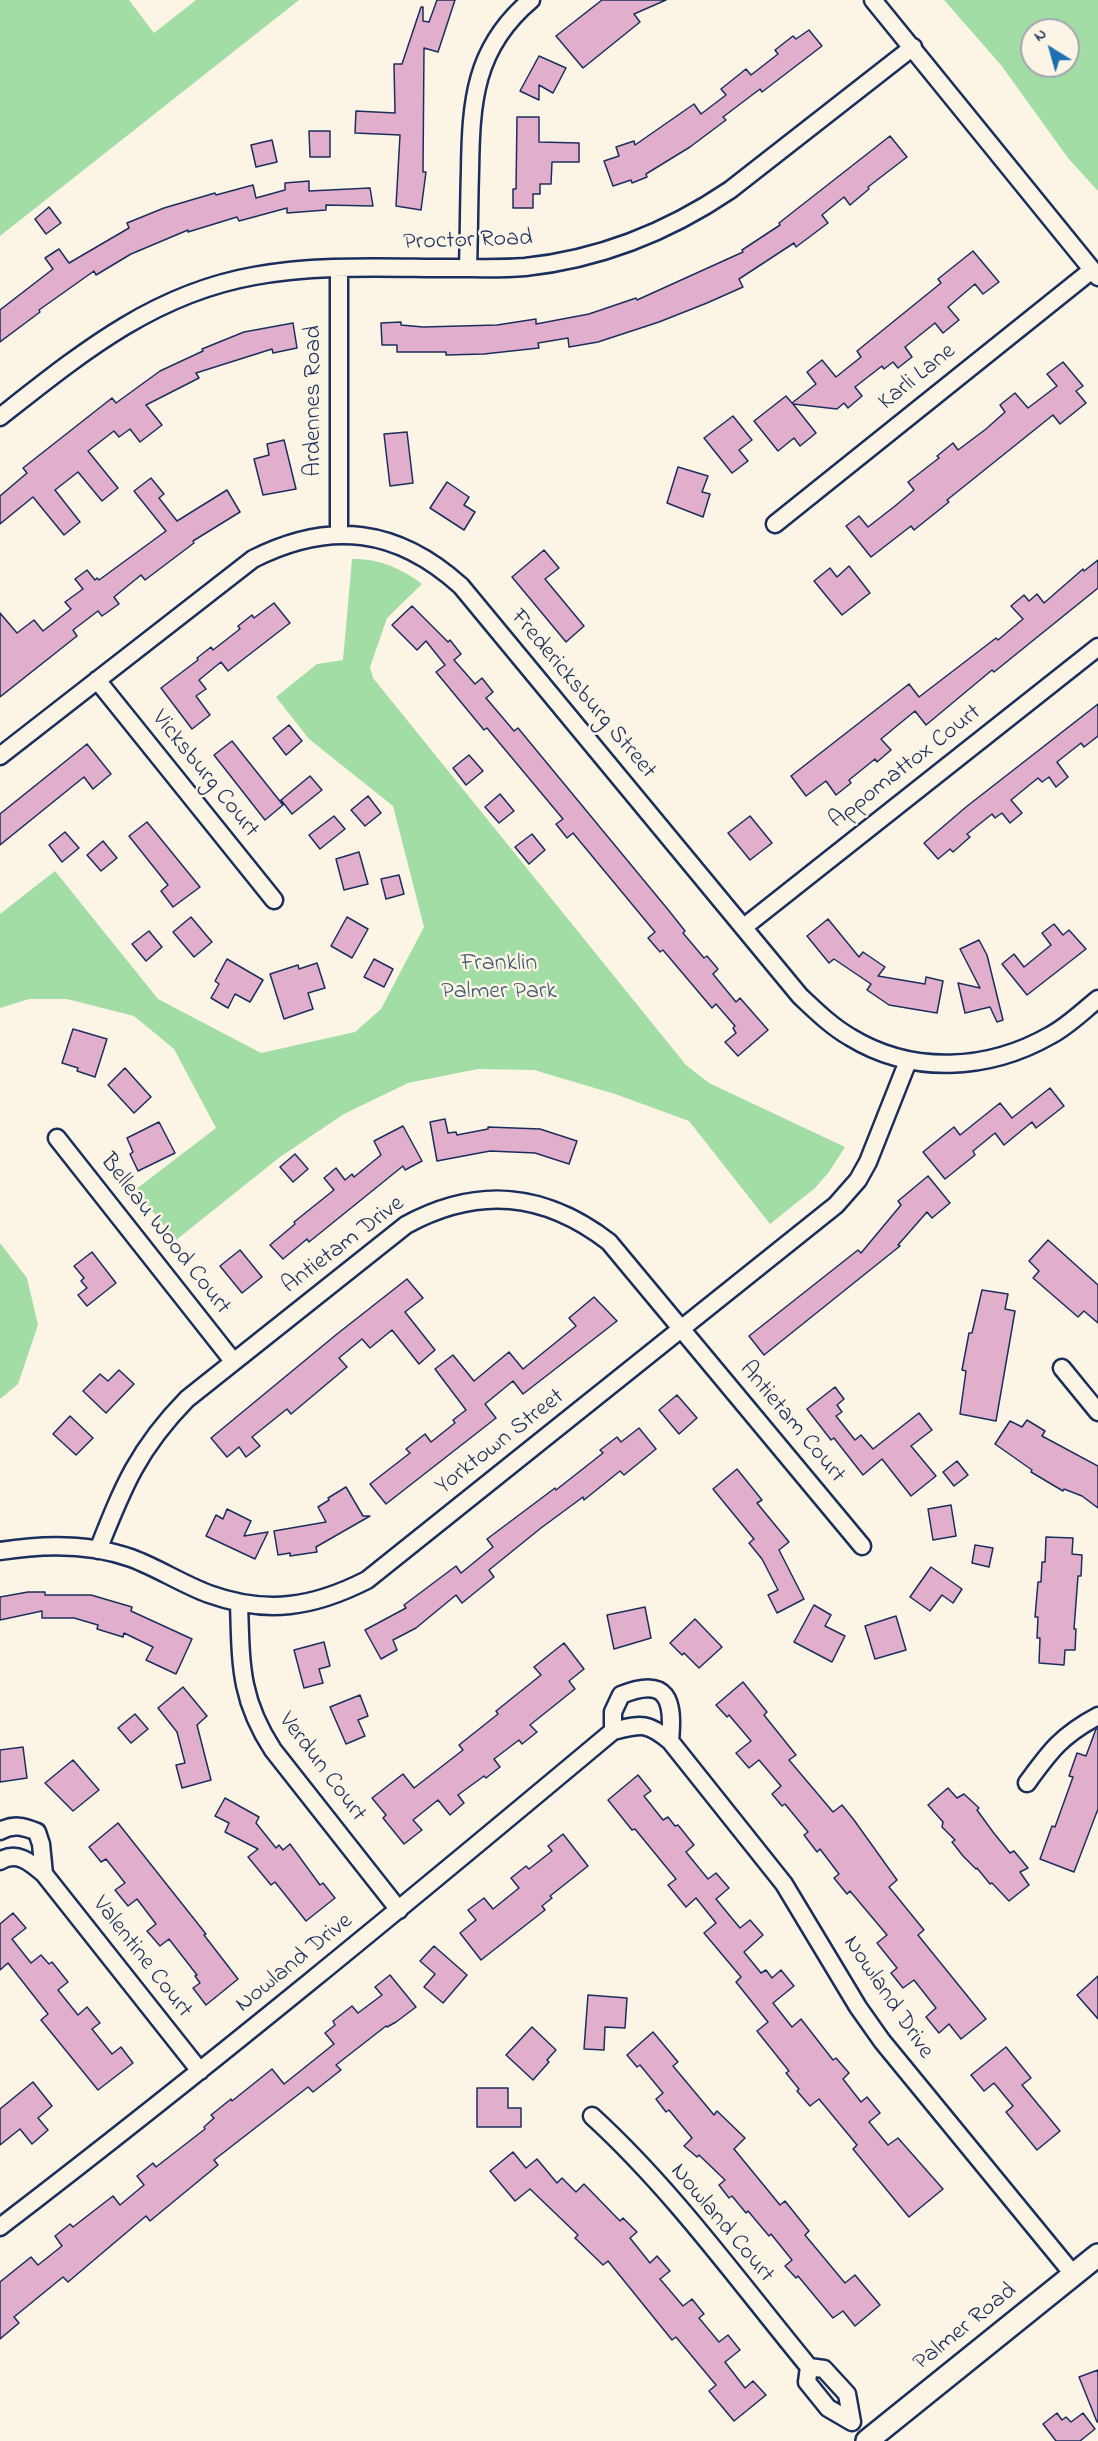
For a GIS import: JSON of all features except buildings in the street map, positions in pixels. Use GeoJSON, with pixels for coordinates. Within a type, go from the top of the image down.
{"type":"FeatureCollection","features":[{"type":"Feature","properties":{"kind":"street"},"geometry":{"type":"LineString","coordinates":[[468,268],[471,117],[476,87],[484,63],[501,32],[531,0]]}},
{"type":"Feature","properties":{"kind":"street"},"geometry":{"type":"LineString","coordinates":[[873,0],[1095,273]]}},
{"type":"Feature","properties":{"kind":"street","name":"Proctor Road"},"geometry":{"type":"LineString","coordinates":[[0,417],[86,350],[134,320],[160,306],[196,292],[253,276],[300,269],[523,267],[572,260],[618,248],[671,226],[730,190],[913,47]]}},
{"type":"Feature","properties":{"kind":"street","name":"Ardennes Road"},"geometry":{"type":"LineString","coordinates":[[339,269],[339,534]]}},
{"type":"Feature","properties":{"kind":"street","name":"Karli Lane"},"geometry":{"type":"LineString","coordinates":[[775,524],[1095,273]]}},
{"type":"Feature","properties":{"kind":"street","name":"Fredericksburg Street"},"geometry":{"type":"LineString","coordinates":[[0,756],[253,559],[297,539],[339,534],[370,537],[405,548],[432,562],[461,586],[800,996],[825,1021],[865,1046],[908,1061],[938,1065],[964,1064],[1004,1056],[1024,1049],[1053,1034],[1098,999]]}},
{"type":"Feature","properties":{"kind":"street","name":"Appomattox Court"},"geometry":{"type":"LineString","coordinates":[[744,927],[1098,647]]}},
{"type":"Feature","properties":{"kind":"street","name":"Vicksburg Court"},"geometry":{"type":"LineString","coordinates":[[97,680],[274,900]]}},
{"type":"Feature","properties":{"kind":"street","name":"Yorktown Street"},"geometry":{"type":"LineString","coordinates":[[0,1551],[28,1546],[66,1546],[98,1550],[130,1558],[208,1594],[239,1603],[275,1607],[306,1604],[339,1594],[367,1580],[814,1226],[836,1206],[858,1180],[868,1162],[908,1061]]}},
{"type":"Feature","properties":{"kind":"street","name":"Belleau Wood Court"},"geometry":{"type":"LineString","coordinates":[[57,1138],[233,1361]]}},
{"type":"Feature","properties":{"kind":"street","name":"Antietam Drive"},"geometry":{"type":"LineString","coordinates":[[98,1550],[126,1480],[150,1440],[186,1400],[406,1225],[445,1207],[487,1199],[513,1200],[537,1204],[566,1214],[589,1227],[622,1255],[682,1330]]}},
{"type":"Feature","properties":{"kind":"street","name":"Antietam Court"},"geometry":{"type":"LineString","coordinates":[[682,1330],[862,1546]]}},
{"type":"Feature","properties":{"kind":"street"},"geometry":{"type":"LineString","coordinates":[[1062,1368],[1098,1412]]}},
{"type":"Feature","properties":{"kind":"street","name":"Verdun Court"},"geometry":{"type":"LineString","coordinates":[[239,1603],[245,1686],[258,1726],[273,1750],[399,1910]]}},
{"type":"Feature","properties":{"kind":"street"},"geometry":{"type":"LineString","coordinates":[[613,1731],[613,1712],[621,1695],[647,1687],[657,1689],[668,1700],[673,1715],[670,1741]]}},
{"type":"Feature","properties":{"kind":"street"},"geometry":{"type":"LineString","coordinates":[[1027,1783],[1051,1749],[1066,1735],[1098,1716]]}},
{"type":"Feature","properties":{"kind":"street","name":"Nowland Drive"},"geometry":{"type":"LineString","coordinates":[[0,2227],[200,2072],[613,1731],[642,1724],[655,1729],[670,1741],[784,1884],[858,2007],[882,2041],[1073,2274]]}},
{"type":"Feature","properties":{"kind":"street"},"geometry":{"type":"LineString","coordinates":[[0,1831],[8,1826],[24,1827],[37,1832],[41,1844],[44,1874]]}},
{"type":"Feature","properties":{"kind":"street","name":"Valentine Court"},"geometry":{"type":"LineString","coordinates":[[0,1861],[17,1857],[28,1860],[44,1874],[200,2072]]}},
{"type":"Feature","properties":{"kind":"street","name":"Nowland Court"},"geometry":{"type":"LineString","coordinates":[[592,2116],[616,2138],[681,2211],[809,2367],[824,2369],[847,2394],[852,2422]]}},
{"type":"Feature","properties":{"kind":"street","name":"Palmer Road"},"geometry":{"type":"LineString","coordinates":[[867,2441],[1098,2255]]}},
{"type":"Feature","properties":{"kind":"street","name":"Nowland Court"},"geometry":{"type":"LineString","coordinates":[[809,2367],[807,2382],[821,2400],[828,2408],[852,2422],[867,2441]]}},
{"type":"Feature","properties":{"kind":"green space"},"geometry":{"type":"Polygon","coordinates":[[[0,0],[129,0],[154,33],[196,0],[299,0],[0,236],[0,0]]]}},
{"type":"Feature","properties":{"kind":"green space"},"geometry":{"type":"Polygon","coordinates":[[[944,0],[1098,0],[1098,191],[1068,158],[1001,65],[944,0]]]}},
{"type":"Feature","properties":{"kind":"green space","name":"Franklin Palmer Park"},"geometry":{"type":"Polygon","coordinates":[[[352,559],[371,560],[389,565],[422,584],[387,618],[370,667],[373,678],[686,1065],[709,1083],[845,1147],[829,1172],[815,1188],[770,1224],[689,1121],[615,1094],[534,1070],[478,1069],[408,1083],[344,1114],[280,1157],[176,1240],[135,1190],[216,1128],[174,1049],[134,1016],[67,999],[29,999],[0,1008],[0,914],[55,871],[158,999],[261,1053],[355,1032],[381,1009],[424,927],[393,806],[309,739],[276,697],[317,664],[343,660],[352,559]]]}},
{"type":"Feature","properties":{"kind":"green space"},"geometry":{"type":"Polygon","coordinates":[[[0,1243],[27,1278],[38,1325],[18,1384],[0,1399],[0,1243]]]}}]}
